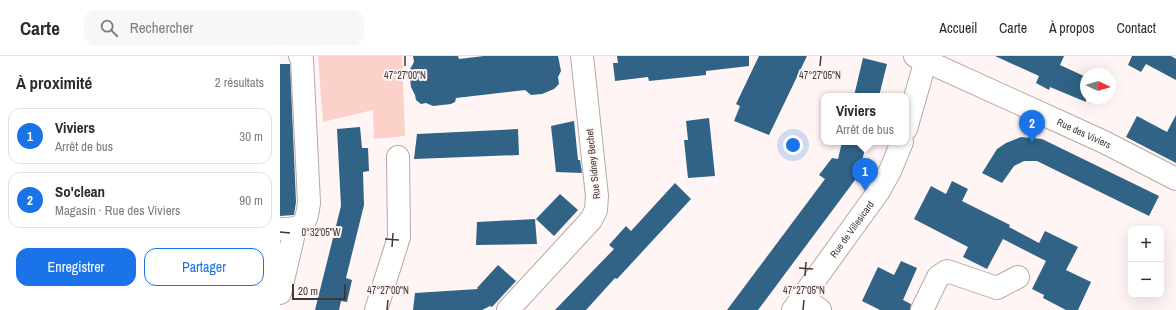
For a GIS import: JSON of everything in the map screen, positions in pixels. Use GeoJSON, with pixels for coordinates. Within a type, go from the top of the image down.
{"type":"FeatureCollection","features":[{"type":"Feature","properties":{"kind":"street"},"geometry":{"type":"LineString","coordinates":[[280,293],[288,229],[302,225],[305,221],[309,202],[302,59],[300,56]]}},
{"type":"Feature","properties":{"kind":"street","name":"Rue Sidney Bechet"},"geometry":{"type":"LineString","coordinates":[[508,310],[591,220],[596,210],[597,196],[582,56]]}},
{"type":"Feature","properties":{"kind":"street"},"geometry":{"type":"LineString","coordinates":[[909,117],[923,58]]}},
{"type":"Feature","properties":{"kind":"street","name":"Rue des Viviers"},"geometry":{"type":"LineString","coordinates":[[923,58],[1104,142],[1176,179]]}},
{"type":"Feature","properties":{"kind":"street","name":"Rue de Villesicard"},"geometry":{"type":"LineString","coordinates":[[797,303],[879,191],[890,171],[901,145]]}},
{"type":"Feature","properties":{"kind":"street"},"geometry":{"type":"LineString","coordinates":[[376,310],[399,237],[398,157]]}},
{"type":"Feature","properties":{"kind":"street"},"geometry":{"type":"LineString","coordinates":[[922,310],[938,277],[947,271],[997,288],[1018,277]]}},
{"type":"Feature","properties":{"kind":"street"},"geometry":{"type":"LineString","coordinates":[[797,303],[820,310]]}},
{"type":"Feature","properties":{"kind":"shaded area"},"geometry":{"type":"Polygon","coordinates":[[[318,56],[402,56],[405,136],[374,139],[373,110],[323,122],[318,56]]]}},
{"type":"Feature","properties":{"kind":"building"},"geometry":{"type":"Polygon","coordinates":[[[413,56],[458,56],[459,59],[484,56],[558,56],[561,71],[558,77],[559,84],[554,89],[542,94],[531,95],[525,90],[456,98],[455,102],[451,104],[433,106],[426,103],[421,104],[416,100],[411,87],[409,71],[414,62],[413,56]]]}},
{"type":"Feature","properties":{"kind":"building"},"geometry":{"type":"Polygon","coordinates":[[[617,56],[749,56],[749,66],[706,71],[706,75],[649,81],[648,77],[615,81],[613,63],[618,63],[617,56]]]}},
{"type":"Feature","properties":{"kind":"building"},"geometry":{"type":"Polygon","coordinates":[[[759,56],[807,56],[769,135],[734,121],[740,106],[736,104],[759,56]]]}},
{"type":"Feature","properties":{"kind":"building"},"geometry":{"type":"Polygon","coordinates":[[[995,56],[1064,56],[1060,65],[1080,74],[1080,100],[1050,87],[1049,90],[1036,83],[1039,76],[995,56]]]}},
{"type":"Feature","properties":{"kind":"building"},"geometry":{"type":"Polygon","coordinates":[[[1132,56],[1171,56],[1176,59],[1176,80],[1146,64],[1141,72],[1128,65],[1132,56]]]}},
{"type":"Feature","properties":{"kind":"building"},"geometry":{"type":"Polygon","coordinates":[[[863,58],[887,64],[880,93],[855,93],[863,58]]]}},
{"type":"Feature","properties":{"kind":"building"},"geometry":{"type":"Polygon","coordinates":[[[280,64],[290,64],[296,202],[294,215],[280,216],[280,64]]]}},
{"type":"Feature","properties":{"kind":"building"},"geometry":{"type":"Polygon","coordinates":[[[1176,115],[1176,163],[1126,137],[1137,116],[1167,132],[1176,115]]]}},
{"type":"Feature","properties":{"kind":"building"},"geometry":{"type":"Polygon","coordinates":[[[709,118],[715,176],[688,178],[684,140],[688,140],[686,121],[709,118]]]}},
{"type":"Feature","properties":{"kind":"building"},"geometry":{"type":"Polygon","coordinates":[[[574,121],[578,160],[580,160],[582,173],[556,172],[551,126],[574,121]]]}},
{"type":"Feature","properties":{"kind":"building"},"geometry":{"type":"Polygon","coordinates":[[[360,127],[362,148],[368,148],[369,171],[363,172],[364,205],[346,278],[352,280],[347,302],[341,301],[339,310],[315,310],[341,206],[337,129],[360,127]]]}},
{"type":"Feature","properties":{"kind":"building"},"geometry":{"type":"Polygon","coordinates":[[[518,129],[519,155],[414,159],[417,134],[518,129]]]}},
{"type":"Feature","properties":{"kind":"building"},"geometry":{"type":"Polygon","coordinates":[[[1021,137],[1042,139],[1159,196],[1149,216],[1037,161],[1024,161],[1014,166],[1002,183],[982,173],[997,149],[1006,143],[1021,137]]]}},
{"type":"Feature","properties":{"kind":"building"},"geometry":{"type":"Polygon","coordinates":[[[841,145],[866,145],[860,168],[861,172],[758,310],[727,310],[825,179],[819,175],[832,158],[838,159],[841,145]]]}},
{"type":"Feature","properties":{"kind":"building"},"geometry":{"type":"Polygon","coordinates":[[[952,181],[968,189],[962,201],[1010,225],[1009,227],[1039,243],[1045,231],[1078,247],[1066,270],[1091,282],[1078,310],[1066,310],[1043,298],[1044,295],[1032,289],[1046,261],[1003,239],[987,269],[963,257],[968,247],[914,219],[931,186],[946,194],[952,181]]]}},
{"type":"Feature","properties":{"kind":"building"},"geometry":{"type":"Polygon","coordinates":[[[675,183],[691,199],[617,279],[615,278],[586,310],[555,310],[614,249],[609,245],[626,226],[631,231],[675,183]]]}},
{"type":"Feature","properties":{"kind":"building"},"geometry":{"type":"Polygon","coordinates":[[[560,194],[578,210],[554,236],[536,219],[560,194]]]}},
{"type":"Feature","properties":{"kind":"building"},"geometry":{"type":"Polygon","coordinates":[[[535,219],[537,244],[476,245],[477,222],[535,219]]]}},
{"type":"Feature","properties":{"kind":"building"},"geometry":{"type":"Polygon","coordinates":[[[901,261],[917,268],[903,300],[911,304],[910,310],[880,310],[862,301],[878,267],[894,275],[901,261]]]}},
{"type":"Feature","properties":{"kind":"building"},"geometry":{"type":"Polygon","coordinates":[[[498,265],[516,281],[492,307],[490,306],[482,310],[413,310],[415,293],[478,289],[477,288],[498,265]]]}},
{"type":"Feature","properties":{"kind":"place","name":"So'clean"},"geometry":{"type":"Point","coordinates":[1032,143]}},
{"type":"Feature","properties":{"kind":"place","name":"Viviers"},"geometry":{"type":"Point","coordinates":[865,191]}}]}
